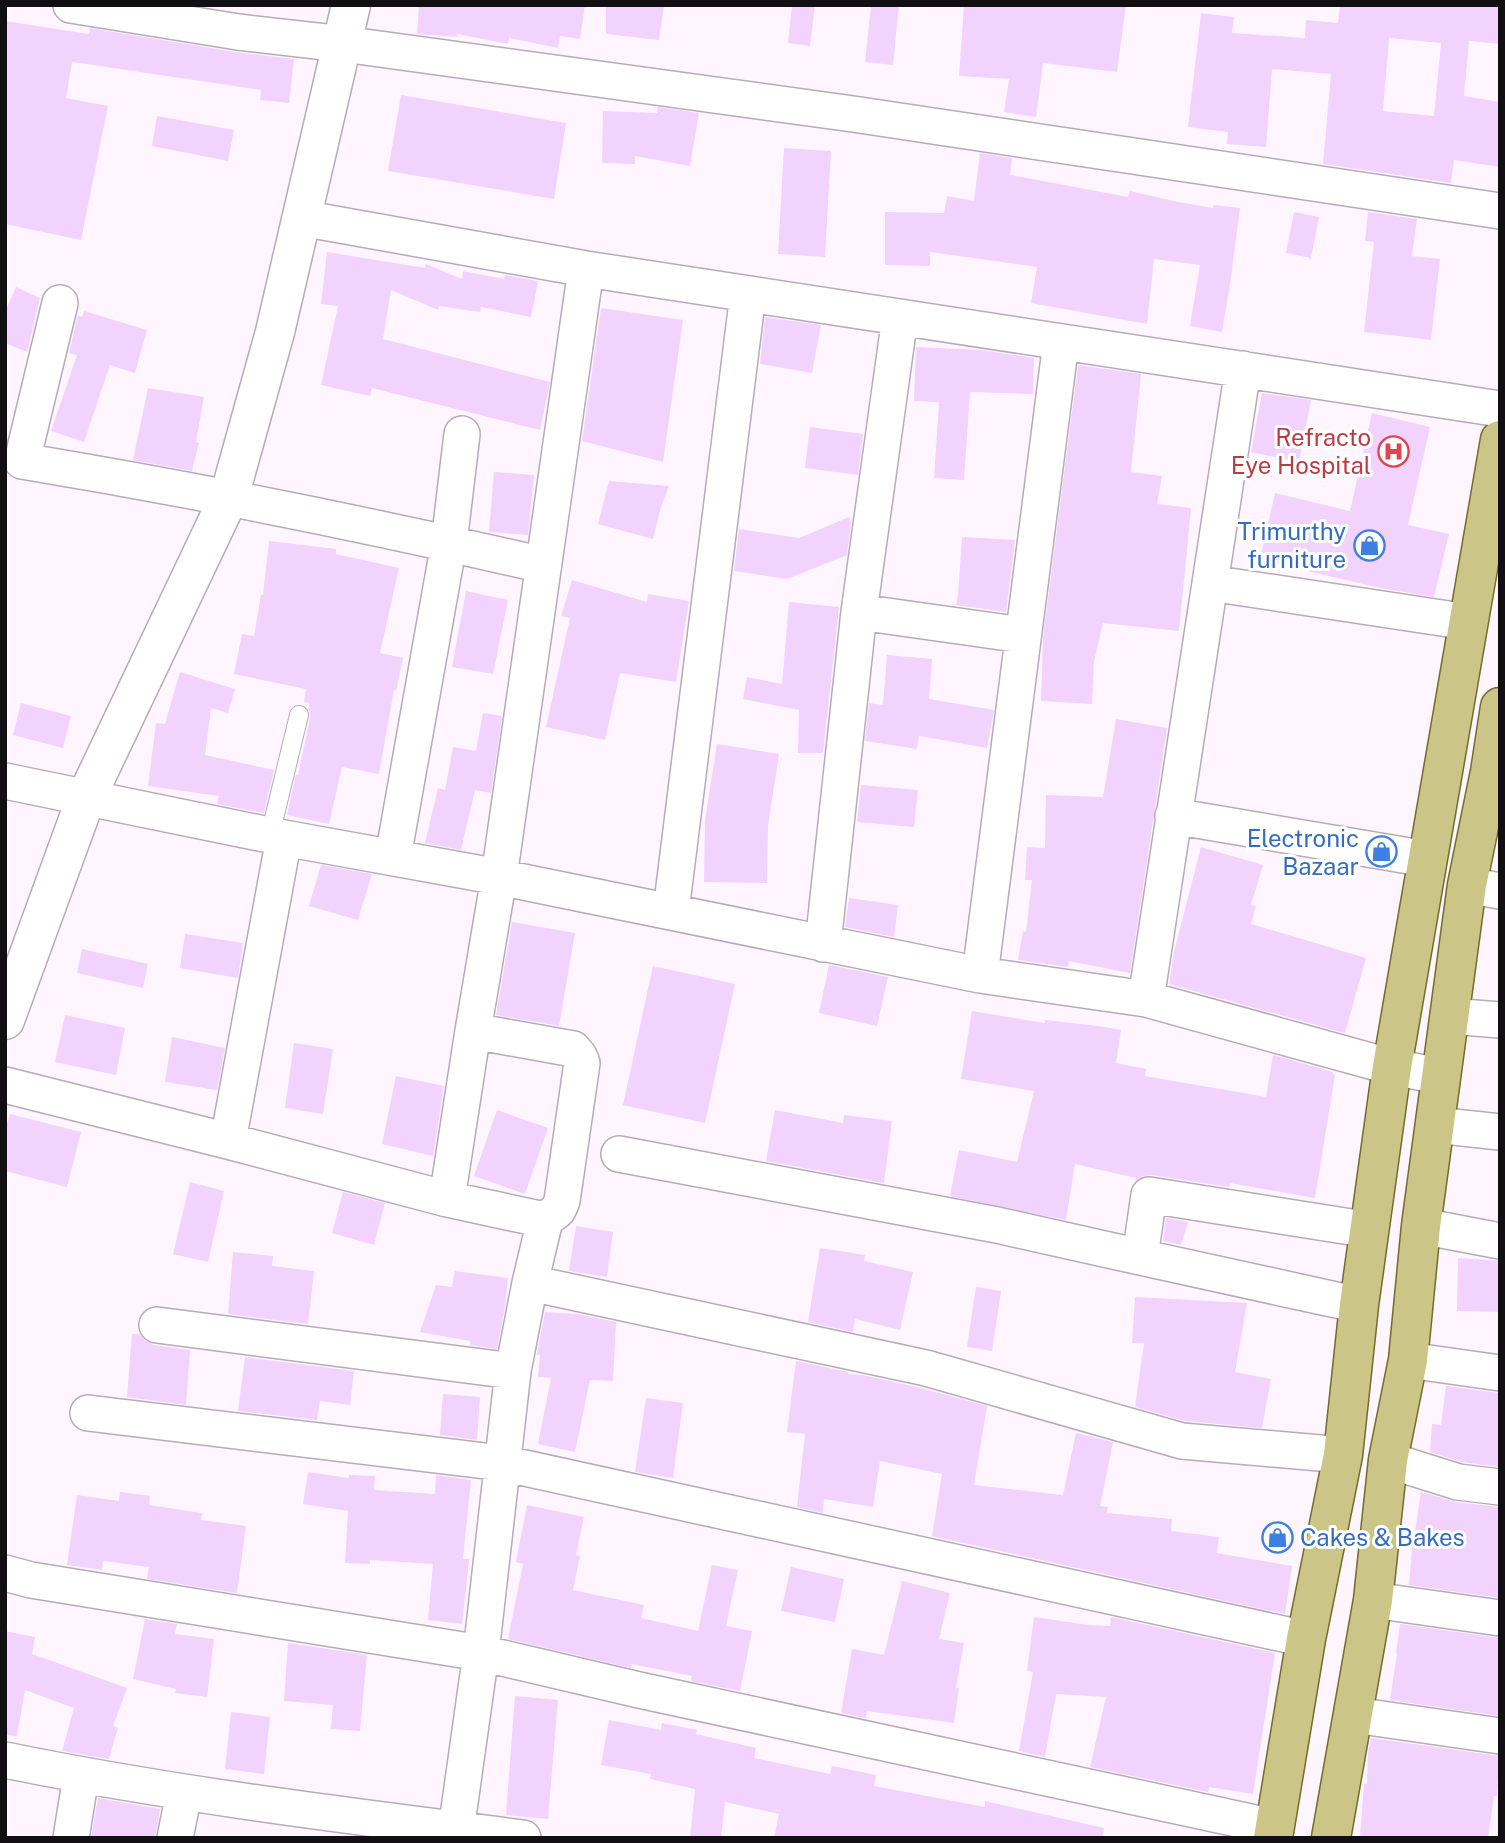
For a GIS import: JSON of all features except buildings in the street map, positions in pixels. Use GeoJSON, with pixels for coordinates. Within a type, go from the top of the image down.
{"type":"FeatureCollection","features":[{"type":"Feature","properties":{"kind":"main road"},"geometry":{"type":"LineString","coordinates":[[1273,1833],[1306,1639],[1343,1455],[1359,1305],[1392,1068],[1500,440]]}},
{"type":"Feature","properties":{"kind":"main road"},"geometry":{"type":"LineString","coordinates":[[1331,1838],[1373,1600],[1388,1460],[1408,1360],[1421,1226],[1449,1016],[1483,888],[1500,708]]}},
{"type":"Feature","properties":{"kind":"street"},"geometry":{"type":"LineString","coordinates":[[71,5],[147,12],[238,32],[853,114],[1500,211]]}},
{"type":"Feature","properties":{"kind":"street"},"geometry":{"type":"LineString","coordinates":[[5,1020],[86,798],[229,497],[275,332],[351,5]]}},
{"type":"Feature","properties":{"kind":"street"},"geometry":{"type":"LineString","coordinates":[[301,218],[586,269],[1500,409]]}},
{"type":"Feature","properties":{"kind":"street"},"geometry":{"type":"LineString","coordinates":[[447,1199],[472,1031],[499,877],[586,269]]}},
{"type":"Feature","properties":{"kind":"street"},"geometry":{"type":"LineString","coordinates":[[671,911],[748,293]]}},
{"type":"Feature","properties":{"kind":"street"},"geometry":{"type":"LineString","coordinates":[[60,303],[13,459],[229,497],[543,565]]}},
{"type":"Feature","properties":{"kind":"street"},"geometry":{"type":"LineString","coordinates":[[823,944],[859,612],[900,317]]}},
{"type":"Feature","properties":{"kind":"street"},"geometry":{"type":"LineString","coordinates":[[980,975],[1061,342]]}},
{"type":"Feature","properties":{"kind":"street"},"geometry":{"type":"LineString","coordinates":[[1146,999],[1243,369]]}},
{"type":"Feature","properties":{"kind":"street"},"geometry":{"type":"LineString","coordinates":[[393,857],[449,543],[462,434]]}},
{"type":"Feature","properties":{"kind":"street"},"geometry":{"type":"LineString","coordinates":[[1210,583],[1468,622]]}},
{"type":"Feature","properties":{"kind":"street"},"geometry":{"type":"LineString","coordinates":[[859,612],[1022,635]]}},
{"type":"Feature","properties":{"kind":"street"},"geometry":{"type":"LineString","coordinates":[[5,782],[277,837],[671,911],[980,975],[1146,999],[1392,1068],[1440,1076]]}},
{"type":"Feature","properties":{"kind":"street"},"geometry":{"type":"LineString","coordinates":[[1173,816],[1427,859]]}},
{"type":"Feature","properties":{"kind":"street"},"geometry":{"type":"LineString","coordinates":[[228,1141],[277,837]]}},
{"type":"Feature","properties":{"kind":"street"},"geometry":{"type":"LineString","coordinates":[[1449,1016],[1500,1020]]}},
{"type":"Feature","properties":{"kind":"street"},"geometry":{"type":"LineString","coordinates":[[455,1833],[481,1653],[513,1371],[545,1220],[558,1210],[562,1201],[582,1063],[573,1049],[472,1031]]}},
{"type":"Feature","properties":{"kind":"street"},"geometry":{"type":"LineString","coordinates":[[5,1085],[447,1199],[545,1220]]}},
{"type":"Feature","properties":{"kind":"street"},"geometry":{"type":"LineString","coordinates":[[1435,1125],[1500,1132]]}},
{"type":"Feature","properties":{"kind":"street"},"geometry":{"type":"LineString","coordinates":[[619,1154],[997,1225],[1359,1305]]}},
{"type":"Feature","properties":{"kind":"street"},"geometry":{"type":"LineString","coordinates":[[1140,1257],[1149,1195],[1370,1230]]}},
{"type":"Feature","properties":{"kind":"street"},"geometry":{"type":"LineString","coordinates":[[1421,1226],[1500,1241]]}},
{"type":"Feature","properties":{"kind":"street"},"geometry":{"type":"LineString","coordinates":[[530,1283],[926,1368],[1182,1441],[1343,1455]]}},
{"type":"Feature","properties":{"kind":"street"},"geometry":{"type":"LineString","coordinates":[[158,1325],[513,1371]]}},
{"type":"Feature","properties":{"kind":"street"},"geometry":{"type":"LineString","coordinates":[[1408,1360],[1500,1373]]}},
{"type":"Feature","properties":{"kind":"street"},"geometry":{"type":"LineString","coordinates":[[88,1413],[502,1462],[1306,1639]]}},
{"type":"Feature","properties":{"kind":"street"},"geometry":{"type":"LineString","coordinates":[[1388,1460],[1458,1482],[1500,1487]]}},
{"type":"Feature","properties":{"kind":"street"},"geometry":{"type":"LineString","coordinates":[[5,1573],[31,1580],[481,1653],[1273,1833]]}},
{"type":"Feature","properties":{"kind":"street"},"geometry":{"type":"LineString","coordinates":[[1373,1600],[1500,1618]]}},
{"type":"Feature","properties":{"kind":"street"},"geometry":{"type":"LineString","coordinates":[[1354,1715],[1500,1736]]}},
{"type":"Feature","properties":{"kind":"street"},"geometry":{"type":"LineString","coordinates":[[5,1760],[184,1793],[455,1833],[523,1838]]}},
{"type":"Feature","properties":{"kind":"street"},"geometry":{"type":"LineString","coordinates":[[71,1838],[81,1776]]}},
{"type":"Feature","properties":{"kind":"street"},"geometry":{"type":"LineString","coordinates":[[175,1838],[184,1793]]}},
{"type":"Feature","properties":{"kind":"lane"},"geometry":{"type":"LineString","coordinates":[[277,837],[299,715]]}},
{"type":"Feature","properties":{"kind":"place","name":"Refracto Eye Hospital"},"geometry":{"type":"Point","coordinates":[1394,451]}},
{"type":"Feature","properties":{"kind":"place","name":"Trimurthy furniture"},"geometry":{"type":"Point","coordinates":[1369,545]}},
{"type":"Feature","properties":{"kind":"place","name":"Electronic Bazaar"},"geometry":{"type":"Point","coordinates":[1382,852]}},
{"type":"Feature","properties":{"kind":"place","name":"Cakes & Bakes"},"geometry":{"type":"Point","coordinates":[1277,1537]}}]}
